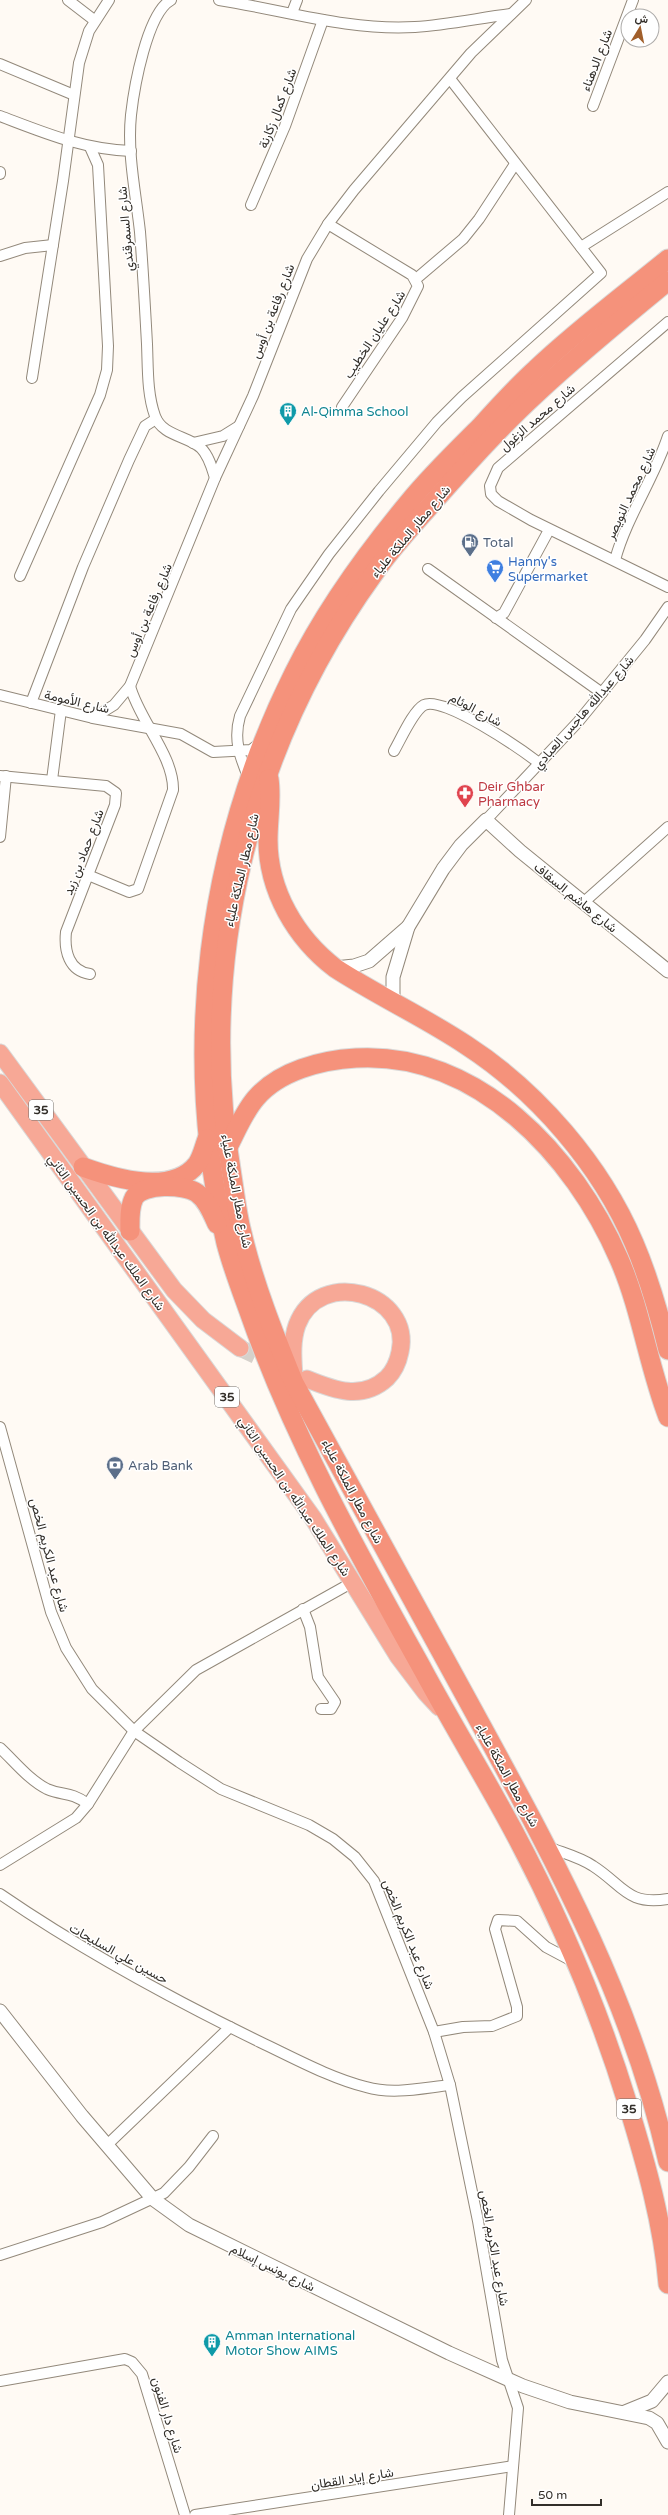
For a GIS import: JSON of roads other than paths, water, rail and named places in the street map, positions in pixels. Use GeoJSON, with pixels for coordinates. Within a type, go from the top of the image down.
{"type":"FeatureCollection","features":[{"type":"Feature","properties":{"kind":"highway","name":"شارع مطار الملكة علياء"},"geometry":{"type":"LineString","coordinates":[[668,259],[536,368],[411,499],[374,546],[324,619],[294,672],[264,739],[250,779],[224,871],[210,948],[204,1031],[208,1133],[227,1248],[262,1350],[294,1424],[337,1512],[448,1715],[515,1833],[578,1964],[610,2051],[639,2140],[657,2211],[666,2256],[668,2284]]}},
{"type":"Feature","properties":{"kind":"highway","name":"شارع مطار الملكة علياء"},"geometry":{"type":"LineString","coordinates":[[668,281],[537,393],[464,468],[400,539],[358,596],[314,669],[292,712],[255,807],[241,860],[224,954],[220,1045],[227,1150],[241,1232],[267,1316],[562,1874],[588,1929],[635,2046],[654,2106],[668,2162]]}},
{"type":"Feature","properties":{"kind":"highway"},"geometry":{"type":"LineString","coordinates":[[268,774],[271,799],[268,841],[276,887],[299,932],[319,955],[335,968],[465,1044],[494,1066],[540,1107],[581,1154],[610,1197],[634,1242],[652,1289],[668,1350]]}},
{"type":"Feature","properties":{"kind":"highway","name":"شارع الملك عبدالله بن الحسين الثاني"},"geometry":{"type":"LineString","coordinates":[[0,1053],[130,1232],[184,1302],[203,1320],[240,1348]]}},
{"type":"Feature","properties":{"kind":"highway"},"geometry":{"type":"LineString","coordinates":[[227,1150],[244,1115],[262,1091],[285,1076],[319,1064],[367,1057],[397,1059],[437,1070],[485,1094],[519,1119],[556,1158],[574,1181],[604,1228],[628,1283],[668,1417]]}},
{"type":"Feature","properties":{"kind":"highway","name":"شارع الملك عبدالله بن الحسين الثاني"},"geometry":{"type":"LineString","coordinates":[[0,1083],[313,1518],[354,1582],[398,1656],[426,1694],[448,1715]]}},
{"type":"Feature","properties":{"kind":"highway"},"geometry":{"type":"LineString","coordinates":[[84,1167],[130,1181],[157,1181],[178,1177],[197,1164],[208,1133]]}},
{"type":"Feature","properties":{"kind":"highway"},"geometry":{"type":"LineString","coordinates":[[130,1232],[131,1207],[136,1195],[144,1190],[154,1188],[182,1188],[197,1193],[207,1203],[227,1248]]}},
{"type":"Feature","properties":{"kind":"highway","name":"35"},"geometry":{"type":"LineString","coordinates":[[336,1292],[360,1293],[380,1303],[393,1316],[401,1336],[401,1347],[393,1371],[379,1385],[357,1392],[344,1392],[301,1381],[292,1358],[295,1334],[305,1311],[315,1301],[336,1292]]}},
{"type":"Feature","properties":{"kind":"street"},"geometry":{"type":"LineString","coordinates":[[68,0],[94,20]]}},
{"type":"Feature","properties":{"kind":"street"},"geometry":{"type":"LineString","coordinates":[[32,378],[53,245],[74,94],[84,43],[94,20],[109,0]]}},
{"type":"Feature","properties":{"kind":"street","name":"شارع السمرقندي"},"geometry":{"type":"LineString","coordinates":[[156,419],[149,384],[140,232],[131,151],[131,115],[142,59],[155,18],[164,4],[171,0]]}},
{"type":"Feature","properties":{"kind":"street"},"geometry":{"type":"LineString","coordinates":[[219,0],[292,12],[323,20],[414,27],[511,14]]}},
{"type":"Feature","properties":{"kind":"street"},"geometry":{"type":"LineString","coordinates":[[292,12],[297,0]]}},
{"type":"Feature","properties":{"kind":"street","name":"شارع رفاعة بن أوس"},"geometry":{"type":"LineString","coordinates":[[94,718],[114,705],[130,686],[215,478],[258,383],[298,276],[328,224],[354,190],[451,80],[471,53],[526,0]]}},
{"type":"Feature","properties":{"kind":"street","name":"شارع الدهناء"},"geometry":{"type":"LineString","coordinates":[[593,106],[633,0]]}},
{"type":"Feature","properties":{"kind":"street","name":"شارع كمال زكارنة"},"geometry":{"type":"LineString","coordinates":[[251,205],[285,126],[323,20]]}},
{"type":"Feature","properties":{"kind":"street"},"geometry":{"type":"LineString","coordinates":[[0,64],[74,94]]}},
{"type":"Feature","properties":{"kind":"street"},"geometry":{"type":"LineString","coordinates":[[250,779],[238,751],[237,728],[243,708],[281,628],[315,574],[374,498],[437,422],[601,273],[451,80]]}},
{"type":"Feature","properties":{"kind":"street"},"geometry":{"type":"LineString","coordinates":[[0,116],[68,142],[90,147],[131,151]]}},
{"type":"Feature","properties":{"kind":"street"},"geometry":{"type":"LineString","coordinates":[[20,576],[100,394],[107,370],[108,346],[98,165],[90,147]]}},
{"type":"Feature","properties":{"kind":"street"},"geometry":{"type":"LineString","coordinates":[[416,280],[463,238],[479,219],[515,164]]}},
{"type":"Feature","properties":{"kind":"street"},"geometry":{"type":"LineString","coordinates":[[582,247],[668,192]]}},
{"type":"Feature","properties":{"kind":"street","name":"شارع عليان الخطيب"},"geometry":{"type":"LineString","coordinates":[[328,224],[397,265],[416,280],[418,286],[416,294],[402,318],[342,407]]}},
{"type":"Feature","properties":{"kind":"street"},"geometry":{"type":"LineString","coordinates":[[0,256],[24,248],[53,245]]}},
{"type":"Feature","properties":{"kind":"street","name":"شارع محمد الزغول"},"geometry":{"type":"LineString","coordinates":[[668,322],[498,468],[492,477],[490,486],[493,497],[549,530],[615,560],[668,587]]}},
{"type":"Feature","properties":{"kind":"street"},"geometry":{"type":"LineString","coordinates":[[31,703],[81,574],[145,426],[156,419],[168,431],[193,443],[207,456],[215,478]]}},
{"type":"Feature","properties":{"kind":"street"},"geometry":{"type":"LineString","coordinates":[[193,443],[223,436],[239,426]]}},
{"type":"Feature","properties":{"kind":"street","name":"شارع محمد النويصر"},"geometry":{"type":"LineString","coordinates":[[615,560],[628,523],[660,461],[668,436]]}},
{"type":"Feature","properties":{"kind":"street"},"geometry":{"type":"LineString","coordinates":[[496,618],[504,613],[549,530]]}},
{"type":"Feature","properties":{"kind":"street"},"geometry":{"type":"LineString","coordinates":[[428,569],[602,693]]}},
{"type":"Feature","properties":{"kind":"street","name":"شارع عبدالله هاجس العبادي"},"geometry":{"type":"LineString","coordinates":[[393,1002],[394,971],[408,927],[442,870],[461,845],[539,764],[602,693],[645,640],[668,607]]}},
{"type":"Feature","properties":{"kind":"street"},"geometry":{"type":"LineString","coordinates":[[88,875],[129,892],[136,891],[140,886],[173,790],[172,780],[164,759],[137,709],[130,686]]}},
{"type":"Feature","properties":{"kind":"street","name":"شارع الأمومة"},"geometry":{"type":"LineString","coordinates":[[0,695],[149,730],[181,734],[213,752],[238,751]]}},
{"type":"Feature","properties":{"kind":"street","name":"شارع الوئام"},"geometry":{"type":"LineString","coordinates":[[394,751],[417,712],[424,705],[433,703],[445,707],[493,732],[539,764]]}},
{"type":"Feature","properties":{"kind":"street"},"geometry":{"type":"LineString","coordinates":[[52,780],[61,710]]}},
{"type":"Feature","properties":{"kind":"street"},"geometry":{"type":"LineString","coordinates":[[238,751],[251,750],[264,739]]}},
{"type":"Feature","properties":{"kind":"street","name":"شارع حماد بن زيد"},"geometry":{"type":"LineString","coordinates":[[0,837],[3,776],[106,786],[116,793],[115,805],[68,925],[65,941],[67,955],[73,966],[90,974]]}},
{"type":"Feature","properties":{"kind":"street","name":"شارع هاشم السقاف"},"geometry":{"type":"LineString","coordinates":[[486,820],[520,851],[668,971]]}},
{"type":"Feature","properties":{"kind":"street"},"geometry":{"type":"LineString","coordinates":[[584,902],[668,827]]}},
{"type":"Feature","properties":{"kind":"street","name":"شارع عبدالله هاجس العبادي"},"geometry":{"type":"LineString","coordinates":[[335,968],[354,966],[369,961],[408,927]]}},
{"type":"Feature","properties":{"kind":"street","name":"شارع عبد الكريم الخص"},"geometry":{"type":"LineString","coordinates":[[0,1427],[15,1476],[40,1577],[58,1633],[73,1662],[92,1689],[134,1731],[221,1789],[309,1825],[333,1839],[355,1857],[374,1881],[383,1900],[434,2032],[450,2085],[478,2220],[507,2380],[518,2408],[509,2515]]}},
{"type":"Feature","properties":{"kind":"street"},"geometry":{"type":"LineString","coordinates":[[0,1865],[70,1823],[88,1804],[134,1731],[161,1702],[200,1667],[354,1582]]}},
{"type":"Feature","properties":{"kind":"street"},"geometry":{"type":"LineString","coordinates":[[303,1609],[310,1627],[318,1677],[335,1702],[331,1709],[321,1709]]}},
{"type":"Feature","properties":{"kind":"street"},"geometry":{"type":"LineString","coordinates":[[0,1748],[39,1785],[49,1790],[76,1795],[88,1804]]}},
{"type":"Feature","properties":{"kind":"street"},"geometry":{"type":"LineString","coordinates":[[548,1847],[593,1866],[631,1896],[644,1901],[668,1899]]}},
{"type":"Feature","properties":{"kind":"street"},"geometry":{"type":"LineString","coordinates":[[562,1874],[571,1856]]}},
{"type":"Feature","properties":{"kind":"street","name":"حسين علي السليحات"},"geometry":{"type":"LineString","coordinates":[[0,1894],[115,1967],[230,2027],[328,2073],[365,2087],[388,2091],[450,2085]]}},
{"type":"Feature","properties":{"kind":"street"},"geometry":{"type":"LineString","coordinates":[[434,2032],[463,2027],[492,2026],[517,2016],[518,2009],[495,1929],[497,1921],[507,1919],[517,1921],[551,1950],[578,1964]]}},
{"type":"Feature","properties":{"kind":"street"},"geometry":{"type":"LineString","coordinates":[[551,1950],[564,1946],[567,1940]]}},
{"type":"Feature","properties":{"kind":"street","name":"شارع يونس إسلام"},"geometry":{"type":"LineString","coordinates":[[0,2011],[153,2199],[189,2225],[507,2380],[570,2402],[649,2418],[656,2423],[668,2442]]}},
{"type":"Feature","properties":{"kind":"street"},"geometry":{"type":"LineString","coordinates":[[107,2144],[230,2027]]}},
{"type":"Feature","properties":{"kind":"street"},"geometry":{"type":"LineString","coordinates":[[0,2255],[59,2237],[153,2199],[173,2186],[213,2136]]}},
{"type":"Feature","properties":{"kind":"street","name":"شارع دار الفنون"},"geometry":{"type":"LineString","coordinates":[[0,2381],[86,2364],[125,2359],[132,2362],[142,2374],[185,2515]]}},
{"type":"Feature","properties":{"kind":"street"},"geometry":{"type":"LineString","coordinates":[[623,2412],[652,2401],[668,2382]]}},
{"type":"Feature","properties":{"kind":"street","name":"شارع إياد القطان"},"geometry":{"type":"LineString","coordinates":[[196,2515],[513,2466]]}},
{"type":"Feature","properties":{"kind":"tunnel"},"geometry":{"type":"LineString","coordinates":[[240,1348],[276,1365]]}},
{"type":"Feature","properties":{"kind":"place","name":"Al-Qimma School"},"geometry":{"type":"Point","coordinates":[288,426]}},
{"type":"Feature","properties":{"kind":"place","name":"Total"},"geometry":{"type":"Point","coordinates":[470,557]}},
{"type":"Feature","properties":{"kind":"place","name":"Hanny's Supermarket"},"geometry":{"type":"Point","coordinates":[495,583]}},
{"type":"Feature","properties":{"kind":"place","name":"Deir Ghbar Pharmacy"},"geometry":{"type":"Point","coordinates":[465,808]}},
{"type":"Feature","properties":{"kind":"place","name":"Arab Bank"},"geometry":{"type":"Point","coordinates":[115,1480]}},
{"type":"Feature","properties":{"kind":"place","name":"Amman International Motor Show AIMS"},"geometry":{"type":"Point","coordinates":[212,2357]}}]}
